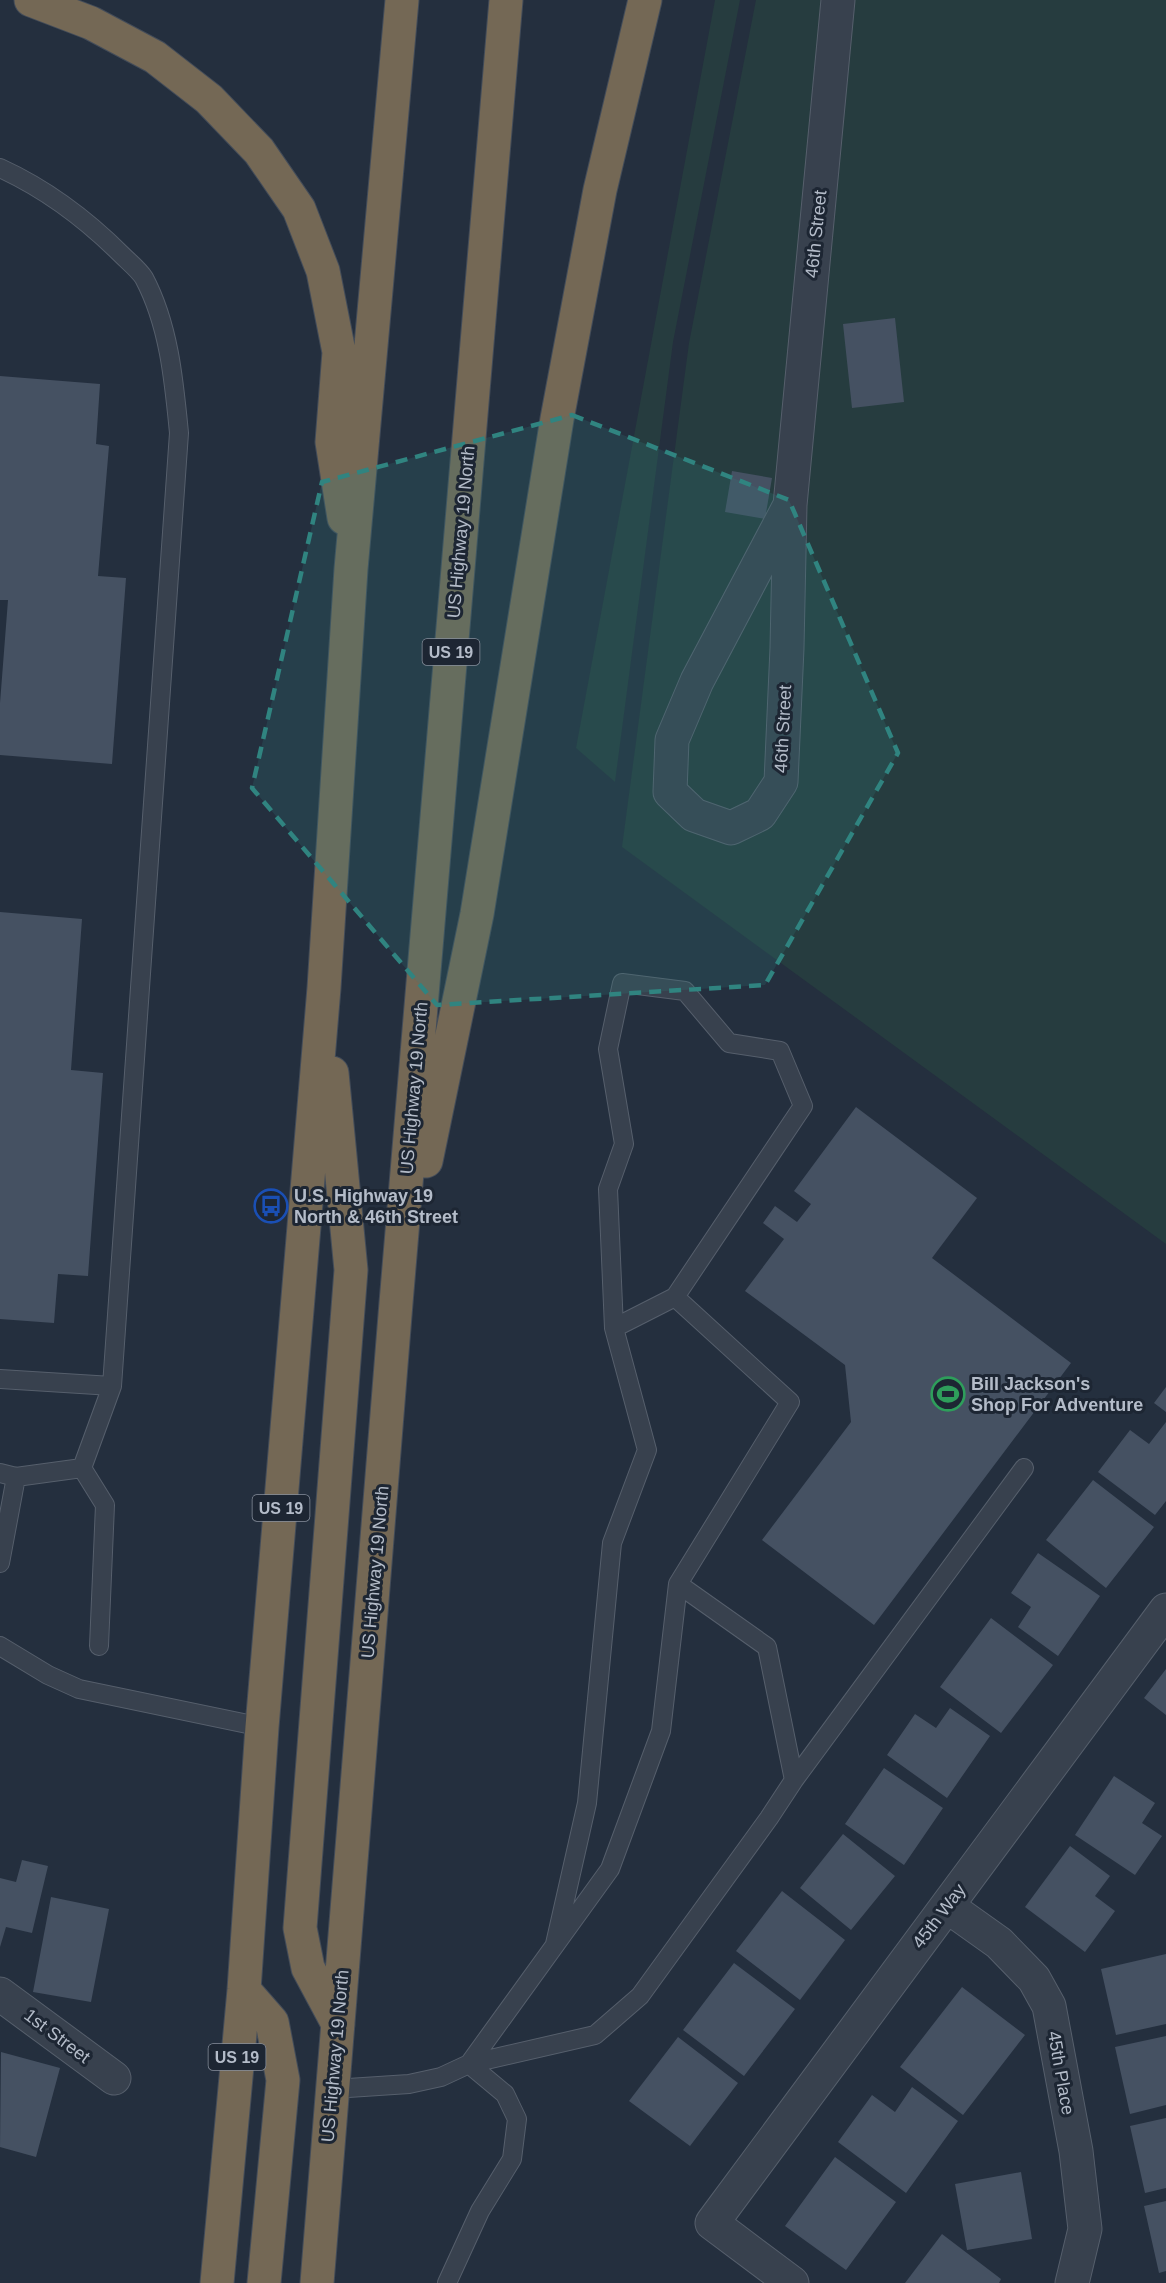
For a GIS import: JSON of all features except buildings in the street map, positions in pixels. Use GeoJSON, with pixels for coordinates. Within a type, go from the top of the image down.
{"type":"FeatureCollection","features":[{"type":"Feature","properties":{"kind":"highway"},"geometry":{"type":"LineString","coordinates":[[31,0],[92,23],[155,57],[200,92],[259,151],[299,209],[323,271],[339,352],[332,442],[351,569]]}},
{"type":"Feature","properties":{"kind":"highway","name":"US 19"},"geometry":{"type":"LineString","coordinates":[[217,2283],[244,1990],[262,1727],[324,988],[351,569],[402,0]]}},
{"type":"Feature","properties":{"kind":"highway","name":"US Highway 19 North"},"geometry":{"type":"LineString","coordinates":[[317,2283],[396,1303],[506,0]]}},
{"type":"Feature","properties":{"kind":"highway"},"geometry":{"type":"LineString","coordinates":[[396,1303],[477,914],[557,419],[600,190],[645,0]]}},
{"type":"Feature","properties":{"kind":"highway"},"geometry":{"type":"LineString","coordinates":[[324,988],[351,1270],[300,1928],[308,1968],[338,2024]]}},
{"type":"Feature","properties":{"kind":"highway"},"geometry":{"type":"LineString","coordinates":[[244,1990],[272,2022],[283,2080],[264,2283]]}},
{"type":"Feature","properties":{"kind":"street","name":"46th Street"},"geometry":{"type":"LineString","coordinates":[[789,505],[697,681],[672,740],[670,792],[694,815],[731,828],[760,814],[781,782],[787,648],[789,505],[838,0]]}},
{"type":"Feature","properties":{"kind":"street","name":"45th Way"},"geometry":{"type":"LineString","coordinates":[[792,2283],[712,2223],[1166,1610]]}},
{"type":"Feature","properties":{"kind":"street","name":"45th Place"},"geometry":{"type":"LineString","coordinates":[[947,1906],[999,1943],[1034,1979],[1049,2006],[1076,2151],[1085,2229],[1072,2283]]}},
{"type":"Feature","properties":{"kind":"street","name":"1st Street"},"geometry":{"type":"LineString","coordinates":[[0,1994],[114,2078]]}},
{"type":"Feature","properties":{"kind":"lane"},"geometry":{"type":"LineString","coordinates":[[0,168],[67,207],[102,235],[143,276],[162,325],[174,383],[179,433],[112,1386],[82,1468]]}},
{"type":"Feature","properties":{"kind":"lane"},"geometry":{"type":"LineString","coordinates":[[555,1944],[587,1803],[612,1543],[647,1450],[614,1328],[609,1189],[624,1144],[608,1048],[622,983],[685,991],[729,1043],[780,1051],[803,1106],[675,1297],[614,1328]]}},
{"type":"Feature","properties":{"kind":"lane"},"geometry":{"type":"LineString","coordinates":[[469,2064],[610,1869],[661,1731],[678,1584],[790,1402],[675,1297]]}},
{"type":"Feature","properties":{"kind":"lane"},"geometry":{"type":"LineString","coordinates":[[0,1379],[112,1386]]}},
{"type":"Feature","properties":{"kind":"lane"},"geometry":{"type":"LineString","coordinates":[[0,1563],[8,1475],[82,1468]]}},
{"type":"Feature","properties":{"kind":"lane"},"geometry":{"type":"LineString","coordinates":[[82,1468],[105,1505],[99,1646]]}},
{"type":"Feature","properties":{"kind":"lane"},"geometry":{"type":"LineString","coordinates":[[333,2089],[409,2084],[441,2077],[469,2064],[595,2035],[640,1996],[770,1818],[794,1780],[1024,1468]]}},
{"type":"Feature","properties":{"kind":"lane"},"geometry":{"type":"LineString","coordinates":[[678,1584],[767,1647],[794,1780]]}},
{"type":"Feature","properties":{"kind":"lane"},"geometry":{"type":"LineString","coordinates":[[0,1646],[48,1675],[79,1689],[262,1727]]}},
{"type":"Feature","properties":{"kind":"lane"},"geometry":{"type":"LineString","coordinates":[[447,2283],[480,2211],[512,2159],[517,2119],[505,2094],[469,2064]]}},
{"type":"Feature","properties":{"kind":"highlighted area"},"geometry":{"type":"Polygon","coordinates":[[[572,415],[789,500],[898,753],[765,985],[437,1005],[252,788],[322,482],[572,415]]]}},
{"type":"Feature","properties":{"kind":"green space"},"geometry":{"type":"Polygon","coordinates":[[[715,0],[740,0],[673,342],[615,782],[576,748],[715,0]]]}},
{"type":"Feature","properties":{"kind":"green space"},"geometry":{"type":"Polygon","coordinates":[[[756,0],[1166,0],[1166,1244],[622,847],[689,343],[756,0]]]}},
{"type":"Feature","properties":{"kind":"place","name":"U.S. Highway 19 North & 46th Street"},"geometry":{"type":"Point","coordinates":[271,1206]}},
{"type":"Feature","properties":{"kind":"place","name":"Bill Jackson's Shop For Adventure"},"geometry":{"type":"Point","coordinates":[948,1394]}}]}
